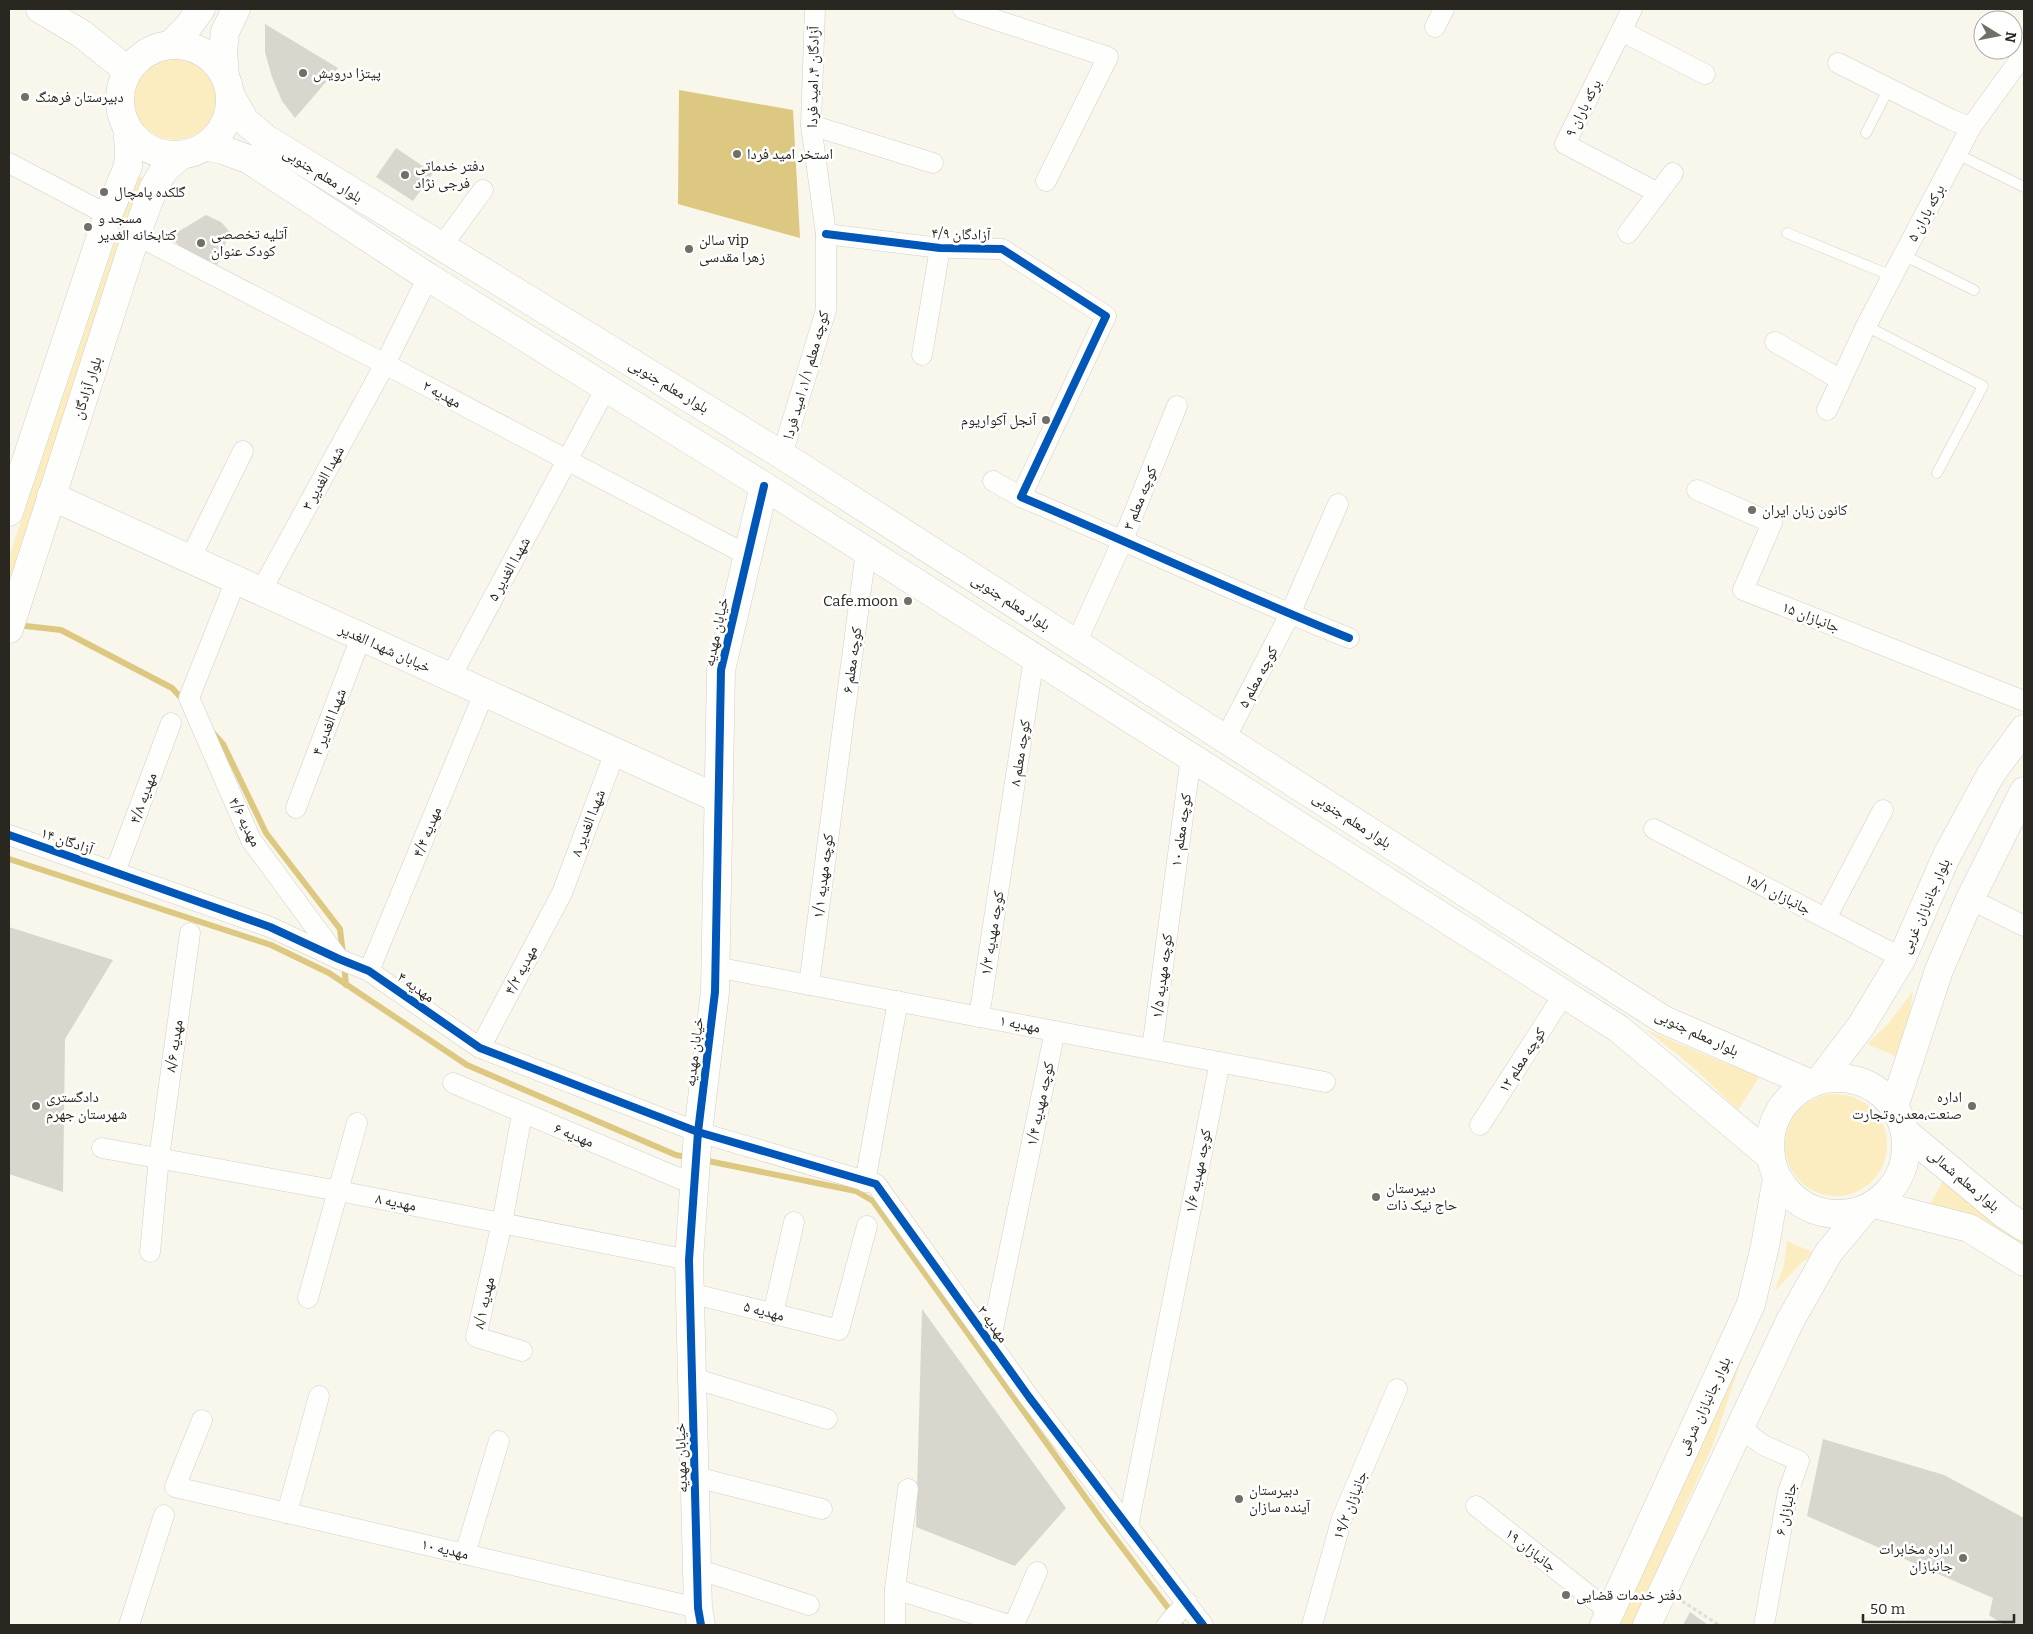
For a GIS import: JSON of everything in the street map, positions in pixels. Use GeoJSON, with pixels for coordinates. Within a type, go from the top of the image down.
{"type":"FeatureCollection","features":[{"type":"Feature","properties":{"kind":"main road"},"geometry":{"type":"LineString","coordinates":[[40,9],[82,34],[128,71]]}},
{"type":"Feature","properties":{"kind":"main road"},"geometry":{"type":"LineString","coordinates":[[170,45],[187,28],[201,9]]}},
{"type":"Feature","properties":{"kind":"main road"},"geometry":{"type":"LineString","coordinates":[[228,86],[218,65],[205,53],[189,46],[170,45],[155,48],[140,57],[128,71],[121,88],[122,114],[127,127],[135,138],[145,147],[161,154],[193,151],[222,130],[229,114],[228,86],[223,51],[225,32],[236,9]]}},
{"type":"Feature","properties":{"kind":"main road","name":"بلوار معلم جنوبی"},"geometry":{"type":"LineString","coordinates":[[228,86],[245,121],[265,138],[782,456],[1664,1020],[1814,1082]]}},
{"type":"Feature","properties":{"kind":"main road"},"geometry":{"type":"LineString","coordinates":[[9,512],[108,215],[128,166],[127,127]]}},
{"type":"Feature","properties":{"kind":"main road","name":"بلوار معلم جنوبی"},"geometry":{"type":"LineString","coordinates":[[193,151],[248,159],[428,277],[764,486],[1619,1029],[1774,1167]]}},
{"type":"Feature","properties":{"kind":"main road","name":"بلوار آزادگان"},"geometry":{"type":"LineString","coordinates":[[9,629],[136,235],[154,186],[164,170],[193,151]]}},
{"type":"Feature","properties":{"kind":"main road"},"geometry":{"type":"LineString","coordinates":[[544,350],[561,321]]}},
{"type":"Feature","properties":{"kind":"main road","name":"خیابان مهدیه"},"geometry":{"type":"LineString","coordinates":[[700,1616],[689,1260],[698,1132],[715,992],[721,670],[764,486]]}},
{"type":"Feature","properties":{"kind":"main road","name":"خیابان شهدا الغدیر"},"geometry":{"type":"LineString","coordinates":[[51,496],[718,800]]}},
{"type":"Feature","properties":{"kind":"main road","name":"بلوار جانبازان غربی"},"geometry":{"type":"LineString","coordinates":[[1814,1082],[1861,1026],[1902,958],[1946,857],[1991,774],[2024,729]]}},
{"type":"Feature","properties":{"kind":"main road"},"geometry":{"type":"LineString","coordinates":[[1894,1107],[1939,970],[1970,899],[2024,791]]}},
{"type":"Feature","properties":{"kind":"main road"},"geometry":{"type":"LineString","coordinates":[[1902,958],[1939,970]]}},
{"type":"Feature","properties":{"kind":"main road"},"geometry":{"type":"LineString","coordinates":[[1647,1625],[1790,1321],[1829,1252],[1869,1206],[1890,1190],[1900,1173],[1906,1152],[1905,1132],[1894,1107],[1883,1094],[1869,1085],[1853,1079],[1836,1077],[1814,1082],[1791,1096],[1778,1114],[1771,1135],[1774,1167],[1787,1192],[1800,1203],[1815,1210],[1840,1214],[1869,1206],[1969,1228],[2024,1262]]}},
{"type":"Feature","properties":{"kind":"main road","name":"بلوار معلم شمالی"},"geometry":{"type":"LineString","coordinates":[[1905,1132],[2004,1214],[2024,1227]]}},
{"type":"Feature","properties":{"kind":"main road","name":"بلوار جانبازان شرقی"},"geometry":{"type":"LineString","coordinates":[[1607,1619],[1751,1304],[1765,1246],[1774,1167]]}},
{"type":"Feature","properties":{"kind":"main road"},"geometry":{"type":"LineString","coordinates":[[1751,1304],[1790,1321]]}},
{"type":"Feature","properties":{"kind":"street","name":"آزادگان ۴، امید فردا"},"geometry":{"type":"LineString","coordinates":[[815,9],[811,125],[826,234]]}},
{"type":"Feature","properties":{"kind":"street"},"geometry":{"type":"LineString","coordinates":[[963,9],[1108,57],[1046,180]]}},
{"type":"Feature","properties":{"kind":"street"},"geometry":{"type":"LineString","coordinates":[[1435,27],[1444,9]]}},
{"type":"Feature","properties":{"kind":"street","name":"برکه باران ۹"},"geometry":{"type":"LineString","coordinates":[[1632,9],[1565,144],[1658,193]]}},
{"type":"Feature","properties":{"kind":"street"},"geometry":{"type":"LineString","coordinates":[[1621,32],[1705,74]]}},
{"type":"Feature","properties":{"kind":"street","name":"برکه باران ۵"},"geometry":{"type":"LineString","coordinates":[[1827,410],[1866,326],[1971,126],[2024,54]]}},
{"type":"Feature","properties":{"kind":"street"},"geometry":{"type":"LineString","coordinates":[[1838,63],[1952,120],[1971,126]]}},
{"type":"Feature","properties":{"kind":"street"},"geometry":{"type":"LineString","coordinates":[[811,125],[933,163]]}},
{"type":"Feature","properties":{"kind":"street"},"geometry":{"type":"LineString","coordinates":[[9,163],[108,215]]}},
{"type":"Feature","properties":{"kind":"street"},"geometry":{"type":"LineString","coordinates":[[1628,233],[1673,173]]}},
{"type":"Feature","properties":{"kind":"street"},"geometry":{"type":"LineString","coordinates":[[441,247],[483,190]]}},
{"type":"Feature","properties":{"kind":"street","name":"آزادگان ۴/۹"},"geometry":{"type":"LineString","coordinates":[[826,234],[940,248],[1002,249],[1106,316],[1021,497]]}},
{"type":"Feature","properties":{"kind":"street","name":"کوچه معلم ۱/۱، امید فردا"},"geometry":{"type":"LineString","coordinates":[[782,456],[826,310],[826,234]]}},
{"type":"Feature","properties":{"kind":"street","name":"مهدیه ۲"},"geometry":{"type":"LineString","coordinates":[[136,235],[747,555]]}},
{"type":"Feature","properties":{"kind":"street"},"geometry":{"type":"LineString","coordinates":[[922,355],[940,248]]}},
{"type":"Feature","properties":{"kind":"street","name":"شهدا الغدیر ۳"},"geometry":{"type":"LineString","coordinates":[[261,591],[385,364],[428,277]]}},
{"type":"Feature","properties":{"kind":"street"},"geometry":{"type":"LineString","coordinates":[[1775,342],[1841,380]]}},
{"type":"Feature","properties":{"kind":"street","name":"شهدا الغدیر ۵"},"geometry":{"type":"LineString","coordinates":[[450,678],[606,388]]}},
{"type":"Feature","properties":{"kind":"street","name":"کوچه معلم ۳"},"geometry":{"type":"LineString","coordinates":[[1076,644],[1123,540],[1177,406]]}},
{"type":"Feature","properties":{"kind":"street"},"geometry":{"type":"LineString","coordinates":[[190,559],[243,452]]}},
{"type":"Feature","properties":{"kind":"street"},"geometry":{"type":"LineString","coordinates":[[993,481],[1021,497],[1349,638]]}},
{"type":"Feature","properties":{"kind":"street","name":"جانبازان ۱۵"},"geometry":{"type":"LineString","coordinates":[[1697,490],[1772,523],[1743,590],[2024,701]]}},
{"type":"Feature","properties":{"kind":"street","name":"کوچه معلم ۵"},"geometry":{"type":"LineString","coordinates":[[1225,739],[1290,614],[1338,504]]}},
{"type":"Feature","properties":{"kind":"street","name":"کوچه معلم ۶"},"geometry":{"type":"LineString","coordinates":[[837,768],[866,551]]}},
{"type":"Feature","properties":{"kind":"street","name":"مهدیه ۴/۶"},"geometry":{"type":"LineString","coordinates":[[236,580],[189,698],[251,840],[339,959]]}},
{"type":"Feature","properties":{"kind":"street","name":"شهدا الغدیر ۴"},"geometry":{"type":"LineString","coordinates":[[296,808],[361,637]]}},
{"type":"Feature","properties":{"kind":"street","name":"کوچه معلم ۸"},"geometry":{"type":"LineString","coordinates":[[1005,849],[1034,658]]}},
{"type":"Feature","properties":{"kind":"street","name":"مهدیه ۴/۴"},"geometry":{"type":"LineString","coordinates":[[369,971],[484,693]]}},
{"type":"Feature","properties":{"kind":"street","name":"مهدیه ۴/۸"},"geometry":{"type":"LineString","coordinates":[[115,872],[171,723]]}},
{"type":"Feature","properties":{"kind":"street","name":"شهدا الغدیر ۸"},"geometry":{"type":"LineString","coordinates":[[562,893],[615,752]]}},
{"type":"Feature","properties":{"kind":"street","name":"کوچه معلم ۱۰"},"geometry":{"type":"LineString","coordinates":[[1171,903],[1190,757]]}},
{"type":"Feature","properties":{"kind":"street","name":"کوچه مهدیه ۱/۱"},"geometry":{"type":"LineString","coordinates":[[809,985],[837,768]]}},
{"type":"Feature","properties":{"kind":"street"},"geometry":{"type":"LineString","coordinates":[[1826,918],[1883,810]]}},
{"type":"Feature","properties":{"kind":"street","name":"جانبازان ۱۵/۱"},"geometry":{"type":"LineString","coordinates":[[1654,830],[1902,958]]}},
{"type":"Feature","properties":{"kind":"street","name":"آزادگان ۱۴"},"geometry":{"type":"LineString","coordinates":[[9,835],[115,872]]}},
{"type":"Feature","properties":{"kind":"street","name":"کوچه مهدیه ۱/۳"},"geometry":{"type":"LineString","coordinates":[[979,1017],[1005,849]]}},
{"type":"Feature","properties":{"kind":"street","name":"مهدیه ۴"},"geometry":{"type":"LineString","coordinates":[[115,872],[270,927],[369,971],[480,1048],[698,1132]]}},
{"type":"Feature","properties":{"kind":"street","name":"مهدیه ۴/۲"},"geometry":{"type":"LineString","coordinates":[[480,1048],[562,893]]}},
{"type":"Feature","properties":{"kind":"street"},"geometry":{"type":"LineString","coordinates":[[1970,899],[2024,926]]}},
{"type":"Feature","properties":{"kind":"street","name":"کوچه مهدیه ۱/۵"},"geometry":{"type":"LineString","coordinates":[[1152,1049],[1171,903]]}},
{"type":"Feature","properties":{"kind":"street","name":"مهدیه ۸/۶"},"geometry":{"type":"LineString","coordinates":[[150,1252],[159,1158],[190,933]]}},
{"type":"Feature","properties":{"kind":"street","name":"مهدیه ۱"},"geometry":{"type":"LineString","coordinates":[[715,967],[1325,1082]]}},
{"type":"Feature","properties":{"kind":"street","name":"کوچه معلم ۱۲"},"geometry":{"type":"LineString","coordinates":[[1480,1125],[1564,994]]}},
{"type":"Feature","properties":{"kind":"street"},"geometry":{"type":"LineString","coordinates":[[865,1182],[898,1002]]}},
{"type":"Feature","properties":{"kind":"street","name":"کوچه مهدیه ۱/۴"},"geometry":{"type":"LineString","coordinates":[[990,1343],[1055,1031]]}},
{"type":"Feature","properties":{"kind":"street","name":"کوچه مهدیه ۱/۶"},"geometry":{"type":"LineString","coordinates":[[1128,1526],[1220,1062]]}},
{"type":"Feature","properties":{"kind":"street","name":"مهدیه ۶"},"geometry":{"type":"LineString","coordinates":[[453,1083],[522,1114],[695,1185]]}},
{"type":"Feature","properties":{"kind":"street"},"geometry":{"type":"LineString","coordinates":[[502,1223],[522,1114]]}},
{"type":"Feature","properties":{"kind":"street"},"geometry":{"type":"LineString","coordinates":[[308,1298],[358,1123]]}},
{"type":"Feature","properties":{"kind":"street","name":"مهدیه ۳"},"geometry":{"type":"LineString","coordinates":[[698,1132],[876,1184],[990,1343],[1203,1625]]}},
{"type":"Feature","properties":{"kind":"street","name":"مهدیه ۸"},"geometry":{"type":"LineString","coordinates":[[102,1148],[339,1191],[689,1260]]}},
{"type":"Feature","properties":{"kind":"street"},"geometry":{"type":"LineString","coordinates":[[773,1314],[794,1222]]}},
{"type":"Feature","properties":{"kind":"street","name":"مهدیه ۸/۱"},"geometry":{"type":"LineString","coordinates":[[502,1223],[476,1337],[522,1351]]}},
{"type":"Feature","properties":{"kind":"street","name":"مهدیه ۵"},"geometry":{"type":"LineString","coordinates":[[690,1293],[839,1330],[867,1226]]}},
{"type":"Feature","properties":{"kind":"street"},"geometry":{"type":"LineString","coordinates":[[693,1378],[827,1419]]}},
{"type":"Feature","properties":{"kind":"street","name":"جانبازان ۱۹/۲"},"geometry":{"type":"LineString","coordinates":[[1312,1625],[1342,1518],[1397,1389]]}},
{"type":"Feature","properties":{"kind":"street"},"geometry":{"type":"LineString","coordinates":[[287,1513],[319,1396]]}},
{"type":"Feature","properties":{"kind":"street","name":"مهدیه ۱۰"},"geometry":{"type":"LineString","coordinates":[[202,1420],[175,1487],[466,1554],[700,1616]]}},
{"type":"Feature","properties":{"kind":"street","name":"جانبازان ۶"},"geometry":{"type":"LineString","coordinates":[[1740,1427],[1763,1445],[1800,1462],[1788,1492],[1764,1625]]}},
{"type":"Feature","properties":{"kind":"street"},"geometry":{"type":"LineString","coordinates":[[466,1554],[499,1441]]}},
{"type":"Feature","properties":{"kind":"street"},"geometry":{"type":"LineString","coordinates":[[696,1477],[822,1509]]}},
{"type":"Feature","properties":{"kind":"street"},"geometry":{"type":"LineString","coordinates":[[895,1625],[895,1589],[908,1489]]}},
{"type":"Feature","properties":{"kind":"street","name":"جانبازان ۱۹"},"geometry":{"type":"LineString","coordinates":[[1476,1506],[1607,1619]]}},
{"type":"Feature","properties":{"kind":"street"},"geometry":{"type":"LineString","coordinates":[[129,1625],[164,1515]]}},
{"type":"Feature","properties":{"kind":"street"},"geometry":{"type":"LineString","coordinates":[[698,1569],[809,1605]]}},
{"type":"Feature","properties":{"kind":"street"},"geometry":{"type":"LineString","coordinates":[[1014,1625],[1037,1572]]}},
{"type":"Feature","properties":{"kind":"street"},"geometry":{"type":"LineString","coordinates":[[895,1589],[1009,1625]]}},
{"type":"Feature","properties":{"kind":"street"},"geometry":{"type":"LineString","coordinates":[[1167,1625],[1187,1602]]}},
{"type":"Feature","properties":{"kind":"lane"},"geometry":{"type":"LineString","coordinates":[[1866,133],[1889,88]]}},
{"type":"Feature","properties":{"kind":"lane"},"geometry":{"type":"LineString","coordinates":[[1957,154],[2024,187]]}},
{"type":"Feature","properties":{"kind":"lane"},"geometry":{"type":"LineString","coordinates":[[1787,233],[1892,276]]}},
{"type":"Feature","properties":{"kind":"lane"},"geometry":{"type":"LineString","coordinates":[[1903,255],[1974,290]]}},
{"type":"Feature","properties":{"kind":"lane"},"geometry":{"type":"LineString","coordinates":[[1866,326],[1983,386],[1937,473]]}},
{"type":"Feature","properties":{"kind":"path"},"geometry":{"type":"LineString","coordinates":[[1665,1589],[1719,1625]]}},
{"type":"Feature","properties":{"kind":"shaded area"},"geometry":{"type":"Polygon","coordinates":[[[175,58],[191,61],[204,70],[213,83],[216,99],[213,115],[204,128],[191,137],[175,140],[159,137],[146,128],[137,115],[134,99],[137,83],[146,70],[159,61],[175,58]]]}},
{"type":"Feature","properties":{"kind":"shaded area","name":"استخر امید فردا"},"geometry":{"type":"Polygon","coordinates":[[[679,90],[793,110],[800,238],[678,204],[679,90]]]}},
{"type":"Feature","properties":{"kind":"shaded area"},"geometry":{"type":"Polygon","coordinates":[[[137,175],[148,181],[9,609],[9,557],[137,175]]]}},
{"type":"Feature","properties":{"kind":"shaded area"},"geometry":{"type":"Polygon","coordinates":[[[1913,991],[1905,1060],[1867,1044],[1888,1024],[1913,991]]]}},
{"type":"Feature","properties":{"kind":"shaded area"},"geometry":{"type":"Polygon","coordinates":[[[1647,1030],[1727,1064],[1761,1074],[1738,1110],[1693,1067],[1647,1030]]]}},
{"type":"Feature","properties":{"kind":"shaded area"},"geometry":{"type":"Polygon","coordinates":[[[1836,1094],[1856,1098],[1872,1109],[1883,1125],[1887,1145],[1883,1165],[1872,1181],[1856,1192],[1836,1196],[1816,1192],[1800,1181],[1789,1165],[1785,1145],[1789,1125],[1800,1109],[1816,1098],[1836,1094]]]}},
{"type":"Feature","properties":{"kind":"shaded area"},"geometry":{"type":"Polygon","coordinates":[[[1948,1172],[1981,1214],[2024,1241],[2024,1255],[1928,1208],[1948,1172]]]}},
{"type":"Feature","properties":{"kind":"shaded area"},"geometry":{"type":"Polygon","coordinates":[[[1787,1241],[1814,1253],[1799,1265],[1775,1291],[1784,1265],[1787,1241]]]}},
{"type":"Feature","properties":{"kind":"shaded area"},"geometry":{"type":"Polygon","coordinates":[[[1748,1340],[1714,1442],[1633,1625],[1620,1625],[1748,1340]]]}},
{"type":"Feature","properties":{"kind":"building","name":"پیتزا درویش"},"geometry":{"type":"Polygon","coordinates":[[[265,24],[338,68],[295,118],[282,101],[272,77],[265,52],[265,24]]]}},
{"type":"Feature","properties":{"kind":"building","name":"دفتر خدماتی فرجی نژاد"},"geometry":{"type":"Polygon","coordinates":[[[396,148],[433,173],[413,201],[376,177],[396,148]]]}},
{"type":"Feature","properties":{"kind":"building","name":"آتلیه تخصصی کودک عنوان"},"geometry":{"type":"Polygon","coordinates":[[[206,215],[221,222],[230,232],[217,265],[182,250],[171,236],[206,215]]]}},
{"type":"Feature","properties":{"kind":"building","name":"دادگستری شهرستان جهرم"},"geometry":{"type":"Polygon","coordinates":[[[9,927],[113,960],[65,1039],[63,1192],[9,1174],[9,927]]]}},
{"type":"Feature","properties":{"kind":"building"},"geometry":{"type":"Polygon","coordinates":[[[922,1309],[1066,1508],[1015,1566],[916,1527],[922,1309]]]}},
{"type":"Feature","properties":{"kind":"building","name":"اداره مخابرات جانبازان"},"geometry":{"type":"Polygon","coordinates":[[[1823,1439],[1944,1475],[2024,1518],[2024,1625],[2004,1625],[1989,1615],[1993,1598],[1807,1516],[1823,1439]]]}},
{"type":"Feature","properties":{"kind":"building"},"geometry":{"type":"Polygon","coordinates":[[[1690,1612],[1708,1625],[1683,1625],[1690,1612]]]}},
{"type":"Feature","properties":{"kind":"waterway"},"geometry":{"type":"LineString","coordinates":[[17,625],[61,630],[172,688],[184,701]]}},
{"type":"Feature","properties":{"kind":"waterway"},"geometry":{"type":"LineString","coordinates":[[213,733],[223,744],[266,833],[340,929],[343,954]]}},
{"type":"Feature","properties":{"kind":"waterway"},"geometry":{"type":"LineString","coordinates":[[9,859],[271,945],[329,973],[467,1065],[676,1155],[691,1158]]}},
{"type":"Feature","properties":{"kind":"waterway"},"geometry":{"type":"LineString","coordinates":[[344,964],[346,985]]}},
{"type":"Feature","properties":{"kind":"waterway"},"geometry":{"type":"LineString","coordinates":[[703,1160],[856,1191],[873,1201],[1103,1522],[1181,1625]]}},
{"type":"Feature","properties":{"kind":"cycle path"},"geometry":{"type":"LineString","coordinates":[[826,234],[940,248],[1002,249],[1106,316],[1021,497],[1349,638]]}},
{"type":"Feature","properties":{"kind":"cycle path"},"geometry":{"type":"LineString","coordinates":[[701,1625],[698,1608],[689,1260],[698,1132],[715,992],[721,670],[764,486]]}},
{"type":"Feature","properties":{"kind":"cycle path"},"geometry":{"type":"LineString","coordinates":[[9,835],[270,927],[369,971],[480,1048],[698,1132],[876,1184],[1029,1397],[1203,1625]]}},
{"type":"Feature","properties":{"kind":"place","name":"پیتزا درویش"},"geometry":{"type":"Point","coordinates":[303,73]}},
{"type":"Feature","properties":{"kind":"place","name":"دبیرستان فرهنگ"},"geometry":{"type":"Point","coordinates":[25,97]}},
{"type":"Feature","properties":{"kind":"place","name":"استخر امید فردا"},"geometry":{"type":"Point","coordinates":[737,154]}},
{"type":"Feature","properties":{"kind":"place","name":"دفتر خدماتی فرجی نژاد"},"geometry":{"type":"Point","coordinates":[405,175]}},
{"type":"Feature","properties":{"kind":"place","name":"گلکده پامچال"},"geometry":{"type":"Point","coordinates":[104,192]}},
{"type":"Feature","properties":{"kind":"place","name":"مسجد و کتابخانه الغدیر"},"geometry":{"type":"Point","coordinates":[88,227]}},
{"type":"Feature","properties":{"kind":"place","name":"آتلیه تخصصی کودک عنوان"},"geometry":{"type":"Point","coordinates":[201,243]}},
{"type":"Feature","properties":{"kind":"place","name":"سالن vip زهرا مقدسی"},"geometry":{"type":"Point","coordinates":[689,249]}},
{"type":"Feature","properties":{"kind":"place","name":"آنجل آکواریوم"},"geometry":{"type":"Point","coordinates":[1046,420]}},
{"type":"Feature","properties":{"kind":"place","name":"کانون زبان ایران"},"geometry":{"type":"Point","coordinates":[1752,510]}},
{"type":"Feature","properties":{"kind":"place","name":"Cafe.moon"},"geometry":{"type":"Point","coordinates":[908,601]}},
{"type":"Feature","properties":{"kind":"place","name":"دادگستری شهرستان جهرم"},"geometry":{"type":"Point","coordinates":[36,1106]}},
{"type":"Feature","properties":{"kind":"place","name":"اداره صنعت،معدن‌و‌تجارت"},"geometry":{"type":"Point","coordinates":[1972,1106]}},
{"type":"Feature","properties":{"kind":"place","name":"دبیرستان حاج نیک ذات"},"geometry":{"type":"Point","coordinates":[1376,1197]}},
{"type":"Feature","properties":{"kind":"place","name":"دبیرستان آینده سازان"},"geometry":{"type":"Point","coordinates":[1239,1499]}},
{"type":"Feature","properties":{"kind":"place","name":"اداره مخابرات جانبازان"},"geometry":{"type":"Point","coordinates":[1963,1558]}},
{"type":"Feature","properties":{"kind":"place","name":"دفتر خدمات قضایی"},"geometry":{"type":"Point","coordinates":[1566,1595]}}]}
